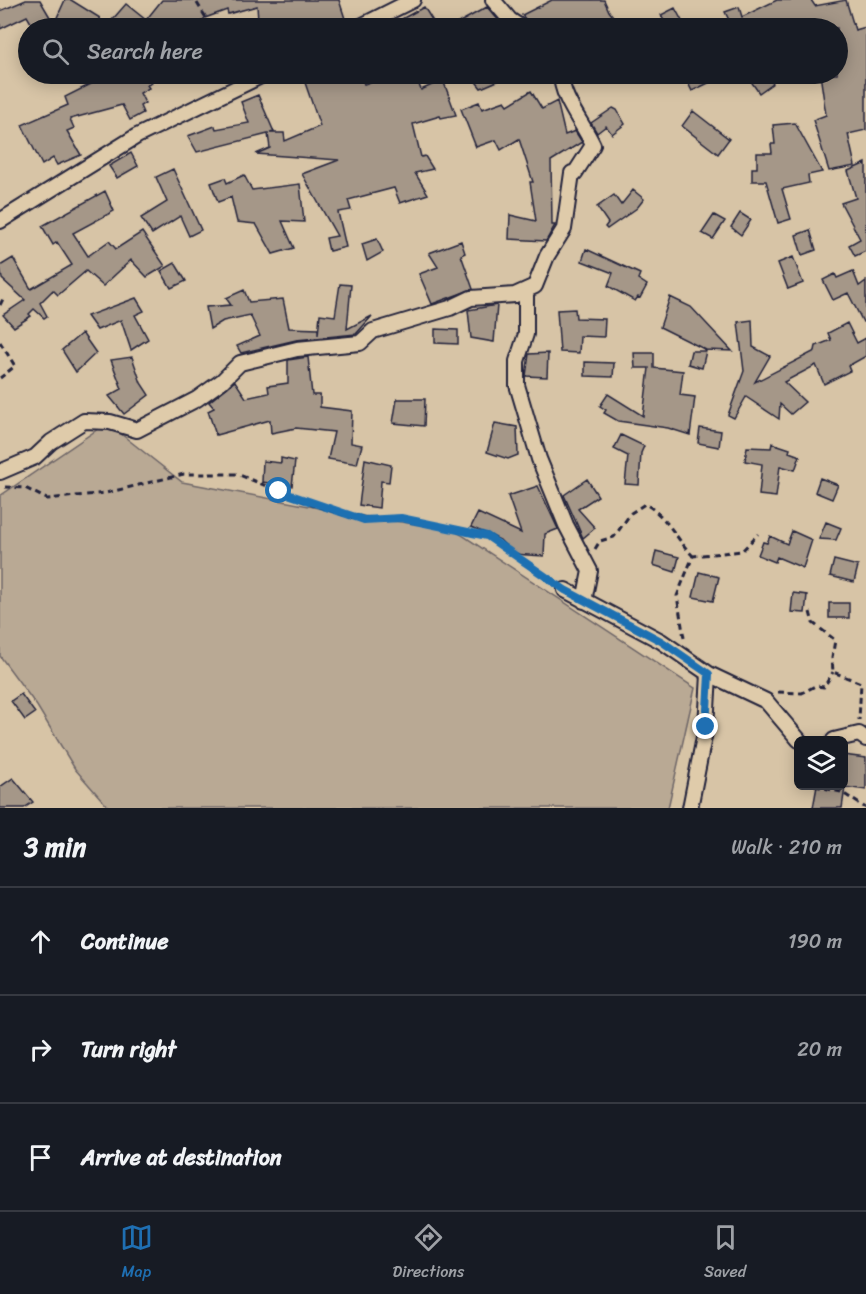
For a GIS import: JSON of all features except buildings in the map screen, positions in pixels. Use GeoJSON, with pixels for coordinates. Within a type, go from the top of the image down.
{"type":"FeatureCollection","features":[{"type":"Feature","properties":{"kind":"street"},"geometry":{"type":"LineString","coordinates":[[370,18],[385,7],[413,0]]}},
{"type":"Feature","properties":{"kind":"street"},"geometry":{"type":"LineString","coordinates":[[493,0],[508,18]]}},
{"type":"Feature","properties":{"kind":"street"},"geometry":{"type":"LineString","coordinates":[[0,221],[137,136],[244,84]]}},
{"type":"Feature","properties":{"kind":"street"},"geometry":{"type":"LineString","coordinates":[[0,472],[35,457],[51,442],[84,422],[110,422],[137,430],[197,399],[222,381],[240,363],[297,349],[360,343],[373,330],[450,308],[471,298],[515,295],[535,286],[547,256],[564,229],[572,173],[575,172],[593,145],[581,120],[566,99],[563,84]]}},
{"type":"Feature","properties":{"kind":"street"},"geometry":{"type":"LineString","coordinates":[[526,290],[526,334],[517,361],[517,385],[539,459],[590,571],[584,600]]}},
{"type":"Feature","properties":{"kind":"street"},"geometry":{"type":"LineString","coordinates":[[565,590],[661,641],[709,674],[766,700],[795,736]]}},
{"type":"Feature","properties":{"kind":"street"},"geometry":{"type":"LineString","coordinates":[[690,808],[706,727],[709,674]]}},
{"type":"Feature","properties":{"kind":"path"},"geometry":{"type":"LineString","coordinates":[[197,3],[206,18]]}},
{"type":"Feature","properties":{"kind":"path"},"geometry":{"type":"LineString","coordinates":[[0,305],[3,299]]}},
{"type":"Feature","properties":{"kind":"path"},"geometry":{"type":"LineString","coordinates":[[0,342],[15,366],[0,378]]}},
{"type":"Feature","properties":{"kind":"path"},"geometry":{"type":"LineString","coordinates":[[0,486],[25,488],[47,498],[106,494],[184,474],[237,474],[312,505],[364,520],[401,518],[487,536],[565,590]]}},
{"type":"Feature","properties":{"kind":"path"},"geometry":{"type":"LineString","coordinates":[[582,556],[594,551],[600,541],[614,537],[631,513],[645,504],[670,524],[679,542],[693,556]]}},
{"type":"Feature","properties":{"kind":"path"},"geometry":{"type":"LineString","coordinates":[[693,556],[742,551],[758,534]]}},
{"type":"Feature","properties":{"kind":"path"},"geometry":{"type":"LineString","coordinates":[[687,642],[682,634],[677,596],[693,556]]}},
{"type":"Feature","properties":{"kind":"path"},"geometry":{"type":"LineString","coordinates":[[761,698],[766,692],[802,693],[815,686],[824,687],[833,672],[832,658],[835,640],[813,623],[810,612]]}},
{"type":"Feature","properties":{"kind":"path"},"geometry":{"type":"LineString","coordinates":[[833,672],[861,683],[862,737]]}},
{"type":"Feature","properties":{"kind":"path"},"geometry":{"type":"LineString","coordinates":[[832,790],[841,792],[866,808]]}},
{"type":"Feature","properties":{"kind":"shaded area"},"geometry":{"type":"Polygon","coordinates":[[[107,423],[182,482],[367,517],[453,529],[695,688],[668,808],[109,808],[75,769],[37,706],[0,656],[0,496],[107,423]]]}},
{"type":"Feature","properties":{"kind":"route"},"geometry":{"type":"LineString","coordinates":[[279,491],[312,505],[364,520],[401,518],[487,536],[565,590],[661,641],[709,674],[706,727]]}}]}
